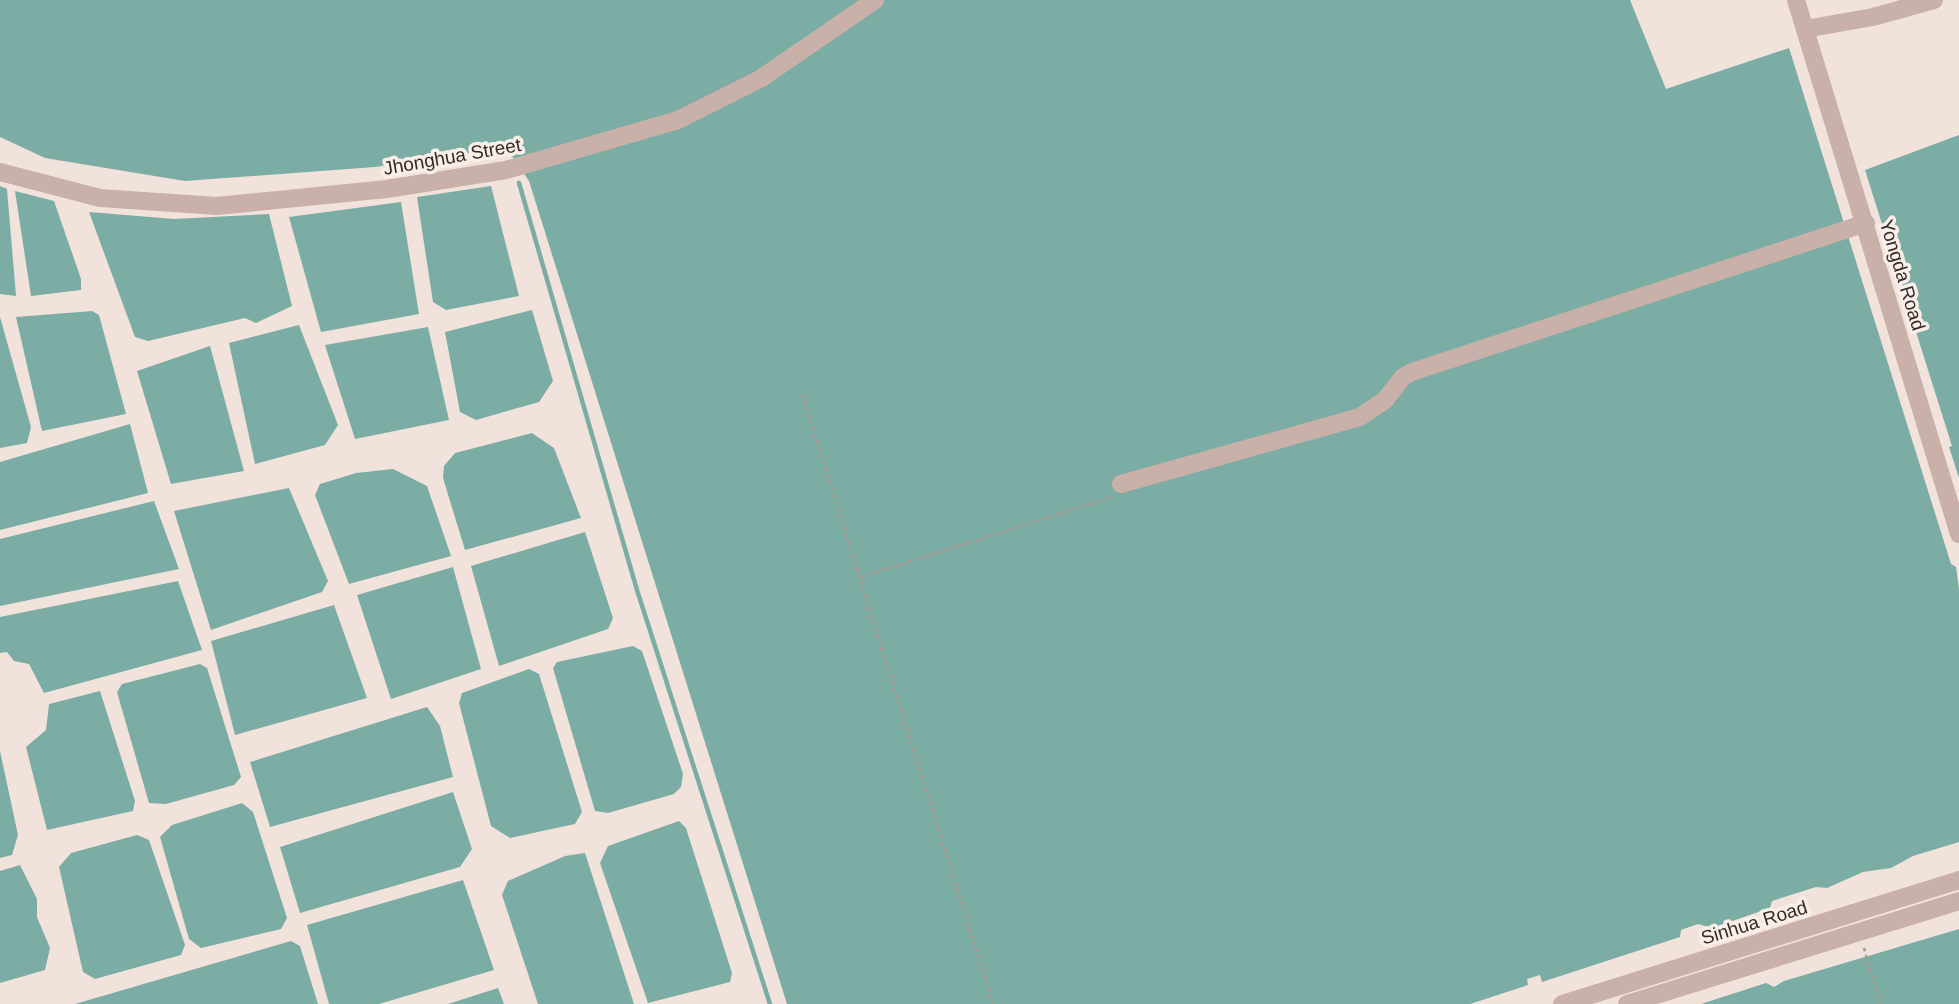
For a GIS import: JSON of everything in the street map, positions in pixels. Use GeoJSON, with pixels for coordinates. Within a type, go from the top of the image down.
{"type":"FeatureCollection","features":[{"type":"Feature","properties":{"kind":"street","name":"Jhonghua Street"},"geometry":{"type":"LineString","coordinates":[[0,172],[100,198],[217,206],[387,189],[506,170],[678,120],[760,79],[875,0]]}},
{"type":"Feature","properties":{"kind":"street","name":"Yongda Road"},"geometry":{"type":"LineString","coordinates":[[1796,0],[1959,534]]}},
{"type":"Feature","properties":{"kind":"street"},"geometry":{"type":"LineString","coordinates":[[1805,29],[1873,17],[1934,0]]}},
{"type":"Feature","properties":{"kind":"street"},"geometry":{"type":"LineString","coordinates":[[1121,484],[1360,417],[1385,400],[1403,377],[1412,372],[1866,223]]}},
{"type":"Feature","properties":{"kind":"street","name":"Sinhua Road"},"geometry":{"type":"LineString","coordinates":[[1562,1004],[1959,880]]}},
{"type":"Feature","properties":{"kind":"street"},"geometry":{"type":"LineString","coordinates":[[1628,1004],[1959,901]]}},
{"type":"Feature","properties":{"kind":"path"},"geometry":{"type":"LineString","coordinates":[[802,394],[993,1004]]}},
{"type":"Feature","properties":{"kind":"path"},"geometry":{"type":"LineString","coordinates":[[1860,932],[1880,1004]]}},
{"type":"Feature","properties":{"kind":"water"},"geometry":{"type":"Polygon","coordinates":[[[0,0],[1630,0],[1666,89],[1789,48],[1951,564],[1956,567],[1959,589],[1959,842],[1913,856],[1891,868],[1863,872],[1827,888],[1816,887],[1772,901],[1770,908],[1712,928],[1698,924],[1681,930],[1680,937],[1542,982],[1540,975],[1527,979],[1528,985],[1470,1004],[787,1004],[529,181],[506,147],[375,167],[185,181],[45,158],[0,137],[0,0]]]}},
{"type":"Feature","properties":{"kind":"water"},"geometry":{"type":"Polygon","coordinates":[[[1959,135],[1959,478],[1949,447],[1952,446],[1865,170],[1959,135]]]}},
{"type":"Feature","properties":{"kind":"water"},"geometry":{"type":"Polygon","coordinates":[[[0,186],[7,189],[16,296],[0,294],[0,186]]]}},
{"type":"Feature","properties":{"kind":"water"},"geometry":{"type":"Polygon","coordinates":[[[491,186],[519,296],[446,310],[433,302],[417,197],[491,186]]]}},
{"type":"Feature","properties":{"kind":"water"},"geometry":{"type":"Polygon","coordinates":[[[15,191],[54,201],[81,279],[81,290],[31,296],[15,191]]]}},
{"type":"Feature","properties":{"kind":"water"},"geometry":{"type":"Polygon","coordinates":[[[401,202],[419,314],[321,332],[289,217],[401,202]]]}},
{"type":"Feature","properties":{"kind":"water"},"geometry":{"type":"Polygon","coordinates":[[[89,212],[174,219],[269,214],[292,306],[256,323],[245,318],[148,341],[135,337],[89,212]]]}},
{"type":"Feature","properties":{"kind":"water"},"geometry":{"type":"Polygon","coordinates":[[[532,310],[553,381],[539,402],[476,420],[460,412],[445,332],[532,310]]]}},
{"type":"Feature","properties":{"kind":"water"},"geometry":{"type":"Polygon","coordinates":[[[92,311],[99,315],[126,414],[42,431],[16,317],[92,311]]]}},
{"type":"Feature","properties":{"kind":"water"},"geometry":{"type":"Polygon","coordinates":[[[0,317],[31,427],[27,443],[0,448],[0,317]]]}},
{"type":"Feature","properties":{"kind":"water"},"geometry":{"type":"Polygon","coordinates":[[[299,325],[338,425],[325,445],[255,464],[229,343],[299,325]]]}},
{"type":"Feature","properties":{"kind":"water"},"geometry":{"type":"Polygon","coordinates":[[[428,327],[449,420],[355,439],[325,345],[428,327]]]}},
{"type":"Feature","properties":{"kind":"water"},"geometry":{"type":"Polygon","coordinates":[[[210,346],[244,471],[171,484],[137,371],[210,346]]]}},
{"type":"Feature","properties":{"kind":"water"},"geometry":{"type":"Polygon","coordinates":[[[130,424],[148,493],[0,530],[0,462],[130,424]]]}},
{"type":"Feature","properties":{"kind":"water"},"geometry":{"type":"Polygon","coordinates":[[[532,433],[554,448],[581,518],[465,550],[443,478],[444,466],[455,453],[532,433]]]}},
{"type":"Feature","properties":{"kind":"water"},"geometry":{"type":"Polygon","coordinates":[[[393,469],[427,486],[451,556],[349,584],[315,495],[320,484],[356,473],[393,469]]]}},
{"type":"Feature","properties":{"kind":"water"},"geometry":{"type":"Polygon","coordinates":[[[289,488],[328,581],[322,592],[211,630],[174,511],[289,488]]]}},
{"type":"Feature","properties":{"kind":"water"},"geometry":{"type":"Polygon","coordinates":[[[154,501],[179,569],[0,606],[0,539],[154,501]]]}},
{"type":"Feature","properties":{"kind":"water"},"geometry":{"type":"Polygon","coordinates":[[[585,532],[613,618],[608,629],[499,666],[471,566],[585,532]]]}},
{"type":"Feature","properties":{"kind":"water"},"geometry":{"type":"Polygon","coordinates":[[[453,567],[481,669],[391,699],[357,595],[453,567]]]}},
{"type":"Feature","properties":{"kind":"water"},"geometry":{"type":"Polygon","coordinates":[[[178,581],[202,650],[44,693],[29,664],[14,661],[7,652],[0,653],[0,617],[178,581]]]}},
{"type":"Feature","properties":{"kind":"water"},"geometry":{"type":"Polygon","coordinates":[[[334,605],[367,698],[235,735],[211,641],[334,605]]]}},
{"type":"Feature","properties":{"kind":"water"},"geometry":{"type":"Polygon","coordinates":[[[633,646],[642,651],[683,774],[681,787],[674,794],[608,813],[595,811],[553,668],[557,662],[633,646]]]}},
{"type":"Feature","properties":{"kind":"water"},"geometry":{"type":"Polygon","coordinates":[[[200,664],[207,668],[241,777],[234,785],[166,804],[149,803],[117,692],[122,684],[200,664]]]}},
{"type":"Feature","properties":{"kind":"water"},"geometry":{"type":"Polygon","coordinates":[[[529,669],[539,674],[582,812],[575,824],[510,838],[491,826],[459,703],[462,693],[529,669]]]}},
{"type":"Feature","properties":{"kind":"water"},"geometry":{"type":"Polygon","coordinates":[[[100,691],[135,801],[133,811],[47,830],[26,747],[46,730],[49,704],[100,691]]]}},
{"type":"Feature","properties":{"kind":"water"},"geometry":{"type":"Polygon","coordinates":[[[427,707],[440,726],[453,777],[270,827],[250,762],[427,707]]]}},
{"type":"Feature","properties":{"kind":"water"},"geometry":{"type":"Polygon","coordinates":[[[0,751],[18,835],[12,855],[0,858],[0,751]]]}},
{"type":"Feature","properties":{"kind":"water"},"geometry":{"type":"Polygon","coordinates":[[[453,792],[472,849],[460,867],[300,913],[280,847],[453,792]]]}},
{"type":"Feature","properties":{"kind":"water"},"geometry":{"type":"Polygon","coordinates":[[[242,803],[253,812],[287,918],[281,929],[201,948],[189,939],[160,837],[172,825],[242,803]]]}},
{"type":"Feature","properties":{"kind":"water"},"geometry":{"type":"Polygon","coordinates":[[[679,821],[686,828],[732,973],[730,982],[648,1003],[600,863],[608,846],[679,821]]]}},
{"type":"Feature","properties":{"kind":"water"},"geometry":{"type":"Polygon","coordinates":[[[137,835],[149,840],[185,945],[181,955],[95,979],[83,972],[59,867],[71,853],[137,835]]]}},
{"type":"Feature","properties":{"kind":"water"},"geometry":{"type":"Polygon","coordinates":[[[585,853],[634,1004],[538,1004],[502,895],[508,881],[565,856],[585,853]]]}},
{"type":"Feature","properties":{"kind":"water"},"geometry":{"type":"Polygon","coordinates":[[[20,865],[37,899],[37,917],[50,948],[45,970],[0,983],[0,871],[20,865]]]}},
{"type":"Feature","properties":{"kind":"water"},"geometry":{"type":"Polygon","coordinates":[[[463,880],[494,970],[379,1004],[329,1004],[307,925],[463,880]]]}},
{"type":"Feature","properties":{"kind":"water"},"geometry":{"type":"Polygon","coordinates":[[[1959,929],[1959,1004],[1701,1004],[1766,983],[1774,987],[1784,981],[1959,929]]]}},
{"type":"Feature","properties":{"kind":"water"},"geometry":{"type":"Polygon","coordinates":[[[291,941],[300,946],[318,1004],[75,1004],[291,941]]]}},
{"type":"Feature","properties":{"kind":"water"},"geometry":{"type":"Polygon","coordinates":[[[498,988],[504,1004],[448,1004],[498,988]]]}},
{"type":"Feature","properties":{"kind":"waterway"},"geometry":{"type":"LineString","coordinates":[[519,183],[637,590],[770,1004]]}}]}
